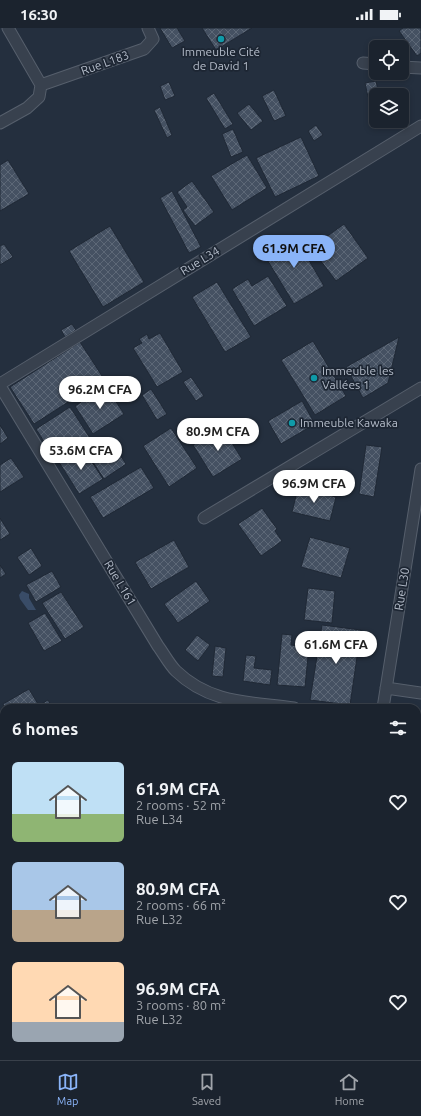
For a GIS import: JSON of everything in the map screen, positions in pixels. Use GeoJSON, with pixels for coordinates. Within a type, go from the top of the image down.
{"type":"FeatureCollection","features":[{"type":"Feature","properties":{"kind":"street"},"geometry":{"type":"LineString","coordinates":[[0,123],[27,108],[39,97],[41,85],[8,28]]}},
{"type":"Feature","properties":{"kind":"street","name":"Rue L183"},"geometry":{"type":"LineString","coordinates":[[41,85],[144,49],[153,39],[148,28]]}},
{"type":"Feature","properties":{"kind":"street"},"geometry":{"type":"LineString","coordinates":[[362,63],[369,64]]}},
{"type":"Feature","properties":{"kind":"street"},"geometry":{"type":"LineString","coordinates":[[409,67],[421,68]]}},
{"type":"Feature","properties":{"kind":"street","name":"Rue L34"},"geometry":{"type":"LineString","coordinates":[[0,385],[421,126]]}},
{"type":"Feature","properties":{"kind":"street","name":"Rue L161"},"geometry":{"type":"LineString","coordinates":[[0,385],[158,646],[176,670],[195,687],[217,697],[266,704]]}},
{"type":"Feature","properties":{"kind":"street"},"geometry":{"type":"LineString","coordinates":[[204,518],[421,388]]}},
{"type":"Feature","properties":{"kind":"street","name":"Rue L30"},"geometry":{"type":"LineString","coordinates":[[383,704],[419,494],[421,469]]}},
{"type":"Feature","properties":{"kind":"street"},"geometry":{"type":"LineString","coordinates":[[386,688],[421,693]]}},
{"type":"Feature","properties":{"kind":"water"},"geometry":{"type":"Polygon","coordinates":[[[22,591],[29,594],[29,598],[36,610],[28,610],[20,599],[19,595],[22,591]]]}},
{"type":"Feature","properties":{"kind":"building"},"geometry":{"type":"Polygon","coordinates":[[[160,28],[177,28],[185,41],[172,48],[160,28]]]}},
{"type":"Feature","properties":{"kind":"building","name":"Immeuble Cité de David 1"},"geometry":{"type":"Polygon","coordinates":[[[202,28],[252,28],[216,50],[202,28]]]}},
{"type":"Feature","properties":{"kind":"building"},"geometry":{"type":"Polygon","coordinates":[[[403,28],[421,28],[421,53],[417,56],[409,45],[409,40],[405,40],[399,31],[403,28]]]}},
{"type":"Feature","properties":{"kind":"building"},"geometry":{"type":"Polygon","coordinates":[[[376,81],[378,88],[369,88],[369,97],[368,97],[365,83],[376,81]]]}},
{"type":"Feature","properties":{"kind":"building"},"geometry":{"type":"Polygon","coordinates":[[[169,82],[175,96],[165,100],[160,86],[169,82]]]}},
{"type":"Feature","properties":{"kind":"building"},"geometry":{"type":"Polygon","coordinates":[[[274,90],[286,116],[274,121],[262,96],[274,90]]]}},
{"type":"Feature","properties":{"kind":"building"},"geometry":{"type":"Polygon","coordinates":[[[214,93],[233,124],[225,129],[206,98],[214,93]]]}},
{"type":"Feature","properties":{"kind":"building"},"geometry":{"type":"Polygon","coordinates":[[[249,104],[263,121],[251,130],[237,113],[249,104]]]}},
{"type":"Feature","properties":{"kind":"building"},"geometry":{"type":"Polygon","coordinates":[[[160,107],[172,135],[167,138],[154,110],[160,107]]]}},
{"type":"Feature","properties":{"kind":"building"},"geometry":{"type":"Polygon","coordinates":[[[316,125],[323,135],[314,141],[308,131],[316,125]]]}},
{"type":"Feature","properties":{"kind":"building"},"geometry":{"type":"Polygon","coordinates":[[[233,129],[243,152],[231,157],[222,134],[233,129]]]}},
{"type":"Feature","properties":{"kind":"building"},"geometry":{"type":"Polygon","coordinates":[[[301,137],[319,176],[275,197],[256,158],[301,137]]]}},
{"type":"Feature","properties":{"kind":"building"},"geometry":{"type":"Polygon","coordinates":[[[247,155],[267,188],[232,210],[211,176],[247,155]]]}},
{"type":"Feature","properties":{"kind":"building"},"geometry":{"type":"Polygon","coordinates":[[[8,160],[29,194],[0,211],[0,165],[8,160]]]}},
{"type":"Feature","properties":{"kind":"building"},"geometry":{"type":"Polygon","coordinates":[[[192,181],[214,212],[195,226],[183,210],[187,207],[177,192],[192,181]]]}},
{"type":"Feature","properties":{"kind":"building"},"geometry":{"type":"Polygon","coordinates":[[[172,191],[201,247],[189,253],[160,198],[172,191]]]}},
{"type":"Feature","properties":{"kind":"building"},"geometry":{"type":"Polygon","coordinates":[[[344,224],[368,258],[336,281],[311,248],[344,224]]]}},
{"type":"Feature","properties":{"kind":"building"},"geometry":{"type":"Polygon","coordinates":[[[110,226],[144,282],[103,307],[69,251],[110,226]]]}},
{"type":"Feature","properties":{"kind":"building"},"geometry":{"type":"Polygon","coordinates":[[[294,235],[324,286],[294,304],[263,253],[294,235]]]}},
{"type":"Feature","properties":{"kind":"building"},"geometry":{"type":"Polygon","coordinates":[[[4,244],[13,257],[0,265],[0,246],[4,244]]]}},
{"type":"Feature","properties":{"kind":"building"},"geometry":{"type":"Polygon","coordinates":[[[268,276],[287,306],[254,326],[232,289],[248,279],[252,286],[268,276]]]}},
{"type":"Feature","properties":{"kind":"building"},"geometry":{"type":"Polygon","coordinates":[[[217,282],[251,337],[225,352],[192,297],[217,282]]]}},
{"type":"Feature","properties":{"kind":"building"},"geometry":{"type":"Polygon","coordinates":[[[72,324],[76,330],[65,337],[61,330],[72,324]]]}},
{"type":"Feature","properties":{"kind":"building"},"geometry":{"type":"Polygon","coordinates":[[[160,333],[183,372],[157,387],[133,348],[142,343],[139,339],[147,334],[149,339],[160,333]]]}},
{"type":"Feature","properties":{"kind":"building"},"geometry":{"type":"Polygon","coordinates":[[[399,337],[388,383],[363,398],[346,367],[399,337]]]}},
{"type":"Feature","properties":{"kind":"building","name":"Immeuble les Vallées 1"},"geometry":{"type":"Polygon","coordinates":[[[313,341],[346,396],[315,415],[281,360],[313,341]]]}},
{"type":"Feature","properties":{"kind":"building"},"geometry":{"type":"Polygon","coordinates":[[[80,342],[104,379],[34,424],[10,387],[80,342]]]}},
{"type":"Feature","properties":{"kind":"building"},"geometry":{"type":"Polygon","coordinates":[[[191,377],[204,396],[196,401],[183,382],[191,377]]]}},
{"type":"Feature","properties":{"kind":"building"},"geometry":{"type":"Polygon","coordinates":[[[106,386],[124,414],[93,434],[75,406],[106,386]]]}},
{"type":"Feature","properties":{"kind":"building"},"geometry":{"type":"Polygon","coordinates":[[[151,389],[167,414],[157,420],[142,395],[151,389]]]}},
{"type":"Feature","properties":{"kind":"building","name":"Immeuble Kawaka"},"geometry":{"type":"Polygon","coordinates":[[[302,401],[315,424],[281,444],[268,421],[302,401]]]}},
{"type":"Feature","properties":{"kind":"building"},"geometry":{"type":"Polygon","coordinates":[[[70,407],[90,438],[56,460],[36,429],[70,407]]]}},
{"type":"Feature","properties":{"kind":"building"},"geometry":{"type":"Polygon","coordinates":[[[0,425],[8,438],[0,444],[0,425]]]}},
{"type":"Feature","properties":{"kind":"building"},"geometry":{"type":"Polygon","coordinates":[[[222,427],[242,459],[213,477],[193,445],[222,427]]]}},
{"type":"Feature","properties":{"kind":"building"},"geometry":{"type":"Polygon","coordinates":[[[171,428],[197,468],[169,487],[143,446],[171,428]]]}},
{"type":"Feature","properties":{"kind":"building"},"geometry":{"type":"Polygon","coordinates":[[[105,441],[109,446],[113,444],[126,464],[104,479],[87,453],[105,441]]]}},
{"type":"Feature","properties":{"kind":"building"},"geometry":{"type":"Polygon","coordinates":[[[366,445],[382,447],[374,497],[359,494],[366,445]]]}},
{"type":"Feature","properties":{"kind":"building"},"geometry":{"type":"Polygon","coordinates":[[[82,447],[103,479],[79,494],[59,462],[82,447]]]}},
{"type":"Feature","properties":{"kind":"building"},"geometry":{"type":"Polygon","coordinates":[[[11,458],[24,477],[0,492],[0,465],[11,458]]]}},
{"type":"Feature","properties":{"kind":"building"},"geometry":{"type":"Polygon","coordinates":[[[141,467],[154,488],[103,518],[90,497],[141,467]]]}},
{"type":"Feature","properties":{"kind":"building"},"geometry":{"type":"Polygon","coordinates":[[[298,488],[336,497],[330,521],[292,512],[298,488]]]}},
{"type":"Feature","properties":{"kind":"building"},"geometry":{"type":"Polygon","coordinates":[[[262,508],[277,529],[275,531],[282,541],[261,556],[238,524],[262,508]]]}},
{"type":"Feature","properties":{"kind":"building"},"geometry":{"type":"Polygon","coordinates":[[[0,518],[10,534],[0,540],[0,518]]]}},
{"type":"Feature","properties":{"kind":"building"},"geometry":{"type":"Polygon","coordinates":[[[310,537],[350,548],[341,578],[301,567],[310,537]]]}},
{"type":"Feature","properties":{"kind":"building"},"geometry":{"type":"Polygon","coordinates":[[[174,540],[189,567],[151,589],[135,562],[174,540]]]}},
{"type":"Feature","properties":{"kind":"building"},"geometry":{"type":"Polygon","coordinates":[[[31,548],[42,566],[29,575],[17,557],[31,548]]]}},
{"type":"Feature","properties":{"kind":"building"},"geometry":{"type":"Polygon","coordinates":[[[0,565],[6,574],[0,578],[0,565]]]}},
{"type":"Feature","properties":{"kind":"building"},"geometry":{"type":"Polygon","coordinates":[[[52,571],[61,587],[36,602],[26,585],[52,571]]]}},
{"type":"Feature","properties":{"kind":"building"},"geometry":{"type":"Polygon","coordinates":[[[196,581],[210,601],[178,623],[164,604],[196,581]]]}},
{"type":"Feature","properties":{"kind":"building"},"geometry":{"type":"Polygon","coordinates":[[[308,588],[335,591],[332,623],[304,620],[308,588]]]}},
{"type":"Feature","properties":{"kind":"building"},"geometry":{"type":"Polygon","coordinates":[[[61,592],[84,627],[65,639],[42,603],[61,592]]]}},
{"type":"Feature","properties":{"kind":"building"},"geometry":{"type":"Polygon","coordinates":[[[45,613],[62,641],[44,651],[28,623],[45,613]]]}},
{"type":"Feature","properties":{"kind":"building"},"geometry":{"type":"Polygon","coordinates":[[[322,625],[361,630],[350,704],[310,700],[322,625]]]}},
{"type":"Feature","properties":{"kind":"building"},"geometry":{"type":"Polygon","coordinates":[[[282,634],[292,635],[291,645],[309,647],[305,687],[277,685],[282,634]]]}},
{"type":"Feature","properties":{"kind":"building"},"geometry":{"type":"Polygon","coordinates":[[[197,635],[210,645],[198,661],[185,650],[197,635]]]}},
{"type":"Feature","properties":{"kind":"building"},"geometry":{"type":"Polygon","coordinates":[[[215,646],[226,648],[223,677],[212,676],[215,646]]]}},
{"type":"Feature","properties":{"kind":"building"},"geometry":{"type":"Polygon","coordinates":[[[246,655],[256,656],[254,668],[272,670],[270,685],[243,681],[246,655]]]}},
{"type":"Feature","properties":{"kind":"building"},"geometry":{"type":"Polygon","coordinates":[[[29,689],[38,704],[3,704],[29,689]]]}},
{"type":"Feature","properties":{"kind":"building"},"geometry":{"type":"Polygon","coordinates":[[[48,700],[50,704],[42,704],[48,700]]]}},
{"type":"Feature","properties":{"kind":"place","name":"Immeuble Cité de David 1"},"geometry":{"type":"Point","coordinates":[221,39]}},
{"type":"Feature","properties":{"kind":"place","name":"Immeuble les Vallées 1"},"geometry":{"type":"Point","coordinates":[314,378]}},
{"type":"Feature","properties":{"kind":"place","name":"Immeuble Kawaka"},"geometry":{"type":"Point","coordinates":[292,423]}}]}
